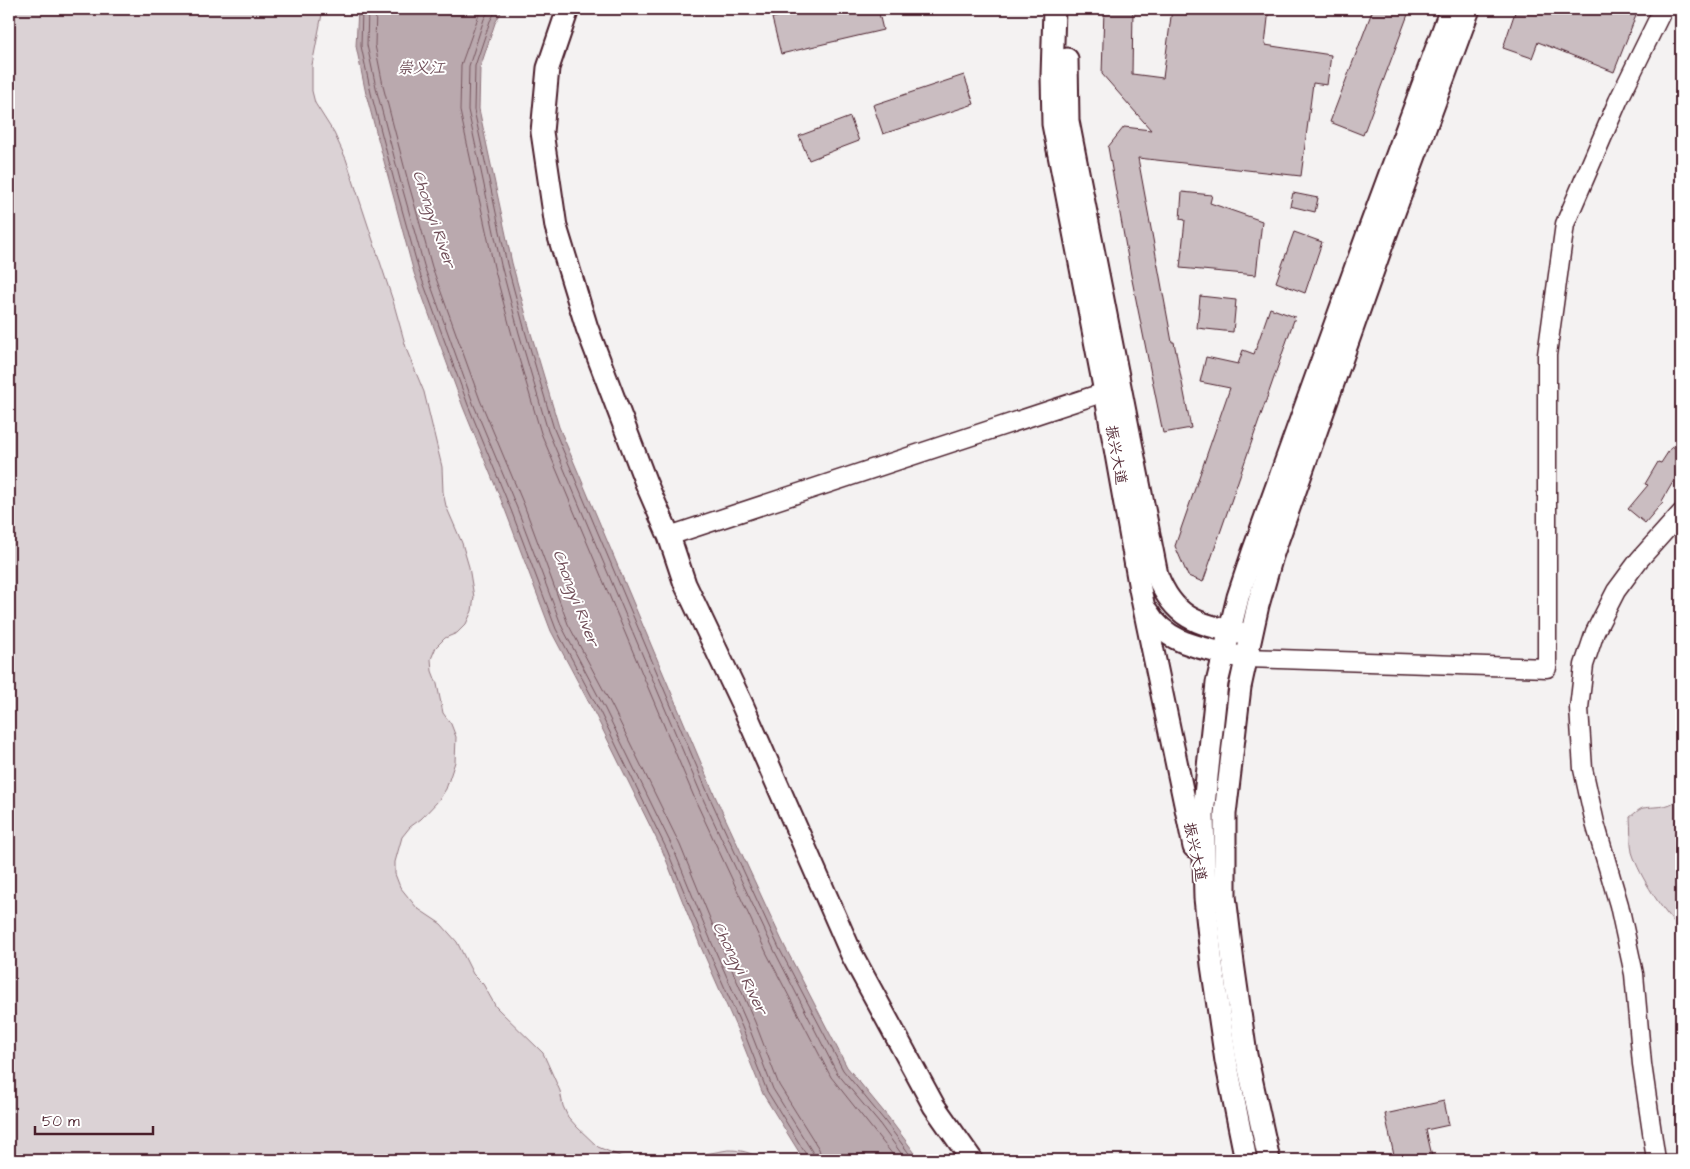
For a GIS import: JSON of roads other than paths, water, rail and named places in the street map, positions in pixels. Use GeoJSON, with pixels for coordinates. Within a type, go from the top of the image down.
{"type":"FeatureCollection","features":[{"type":"Feature","properties":{"kind":"main road"},"geometry":{"type":"LineString","coordinates":[[568,9],[548,68],[542,132],[556,227],[587,328],[646,483],[669,536],[685,584],[742,704],[852,956],[934,1106],[972,1160]]}},
{"type":"Feature","properties":{"kind":"main road","name":"振兴大道"},"geometry":{"type":"LineString","coordinates":[[1054,9],[1053,124],[1157,574],[1168,597],[1185,616],[1197,622],[1251,636]]}},
{"type":"Feature","properties":{"kind":"main road","name":"振兴大道"},"geometry":{"type":"LineString","coordinates":[[1069,9],[1066,73],[1068,121],[1114,391],[1140,589],[1204,898]]}},
{"type":"Feature","properties":{"kind":"main road"},"geometry":{"type":"LineString","coordinates":[[1246,1160],[1226,1061],[1204,898],[1203,814],[1217,683],[1238,597],[1253,552],[1368,233],[1452,9]]}},
{"type":"Feature","properties":{"kind":"main road"},"geometry":{"type":"LineString","coordinates":[[1269,1160],[1246,1055],[1225,896],[1225,814],[1239,696],[1251,636],[1272,556],[1382,245],[1469,9]]}},
{"type":"Feature","properties":{"kind":"main road"},"geometry":{"type":"LineString","coordinates":[[1140,589],[1148,612],[1163,631],[1180,642],[1246,658]]}},
{"type":"Feature","properties":{"kind":"street"},"geometry":{"type":"LineString","coordinates":[[1246,658],[1547,668],[1547,355],[1565,224],[1618,101],[1663,9]]}},
{"type":"Feature","properties":{"kind":"street"},"geometry":{"type":"LineString","coordinates":[[669,536],[1114,391]]}},
{"type":"Feature","properties":{"kind":"street"},"geometry":{"type":"LineString","coordinates":[[1656,1160],[1642,1064],[1634,974],[1619,905],[1595,823],[1585,778],[1579,708],[1584,666],[1595,632],[1616,591],[1639,560],[1681,513]]}},
{"type":"Feature","properties":{"kind":"water","name":"崇义江"},"geometry":{"type":"Polygon","coordinates":[[[358,9],[503,9],[495,23],[480,68],[479,109],[512,263],[559,427],[715,796],[784,945],[847,1067],[920,1160],[804,1160],[763,1094],[663,852],[595,714],[551,631],[506,512],[463,407],[414,273],[366,94],[356,46],[358,9]]]}},
{"type":"Feature","properties":{"kind":"water label","name":"Chongyi River"},"geometry":{"type":"Point","coordinates":[434,219]}},
{"type":"Feature","properties":{"kind":"water label","name":"Chongyi River"},"geometry":{"type":"Point","coordinates":[576,598]}},
{"type":"Feature","properties":{"kind":"water label","name":"Chongyi River"},"geometry":{"type":"Point","coordinates":[740,968]}}]}
